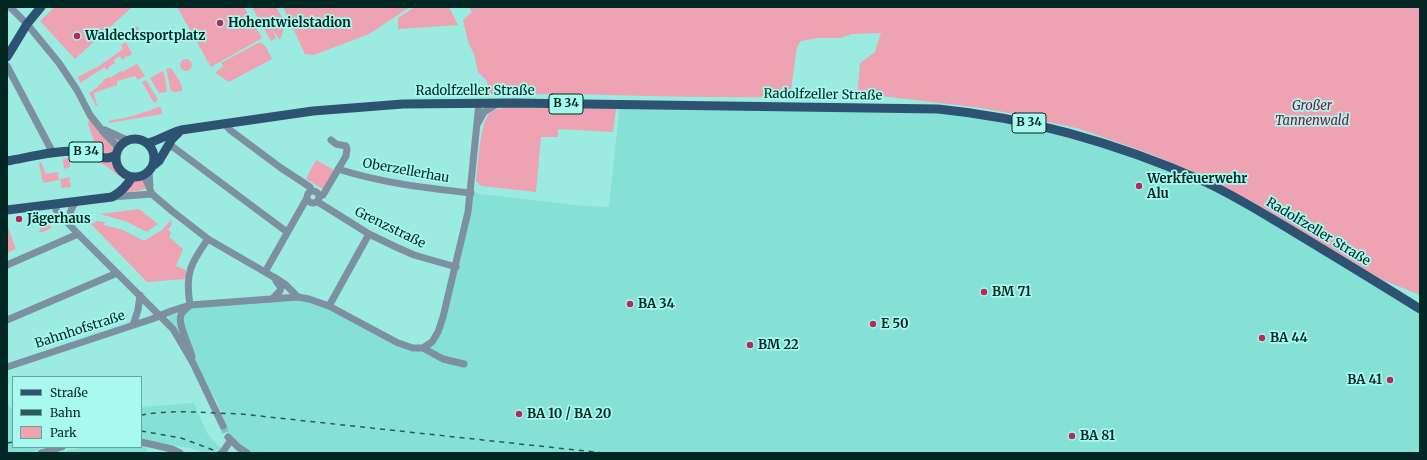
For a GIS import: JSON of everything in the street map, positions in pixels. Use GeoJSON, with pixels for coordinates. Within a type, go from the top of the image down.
{"type":"FeatureCollection","features":[{"type":"Feature","properties":{"kind":"main road"},"geometry":{"type":"LineString","coordinates":[[7,57],[27,24],[41,7]]}},
{"type":"Feature","properties":{"kind":"main road","name":"Radolfzeller Straße"},"geometry":{"type":"LineString","coordinates":[[148,143],[170,133],[182,130],[314,111],[398,104],[498,103],[938,109],[959,111],[1032,124],[1084,137],[1137,155],[1204,182],[1255,209],[1420,309]]}},
{"type":"Feature","properties":{"kind":"main road"},"geometry":{"type":"LineString","coordinates":[[7,210],[112,197],[120,193],[132,177],[148,171],[159,161],[172,139],[182,130]]}},
{"type":"Feature","properties":{"kind":"main road"},"geometry":{"type":"LineString","coordinates":[[127,140],[138,139],[148,143],[152,148],[155,155],[148,171]]}},
{"type":"Feature","properties":{"kind":"main road","name":"B 34"},"geometry":{"type":"LineString","coordinates":[[7,161],[53,153],[76,151],[108,158],[117,152],[127,140]]}},
{"type":"Feature","properties":{"kind":"main road","name":"B 34"},"geometry":{"type":"LineString","coordinates":[[117,152],[118,167],[122,172],[132,177]]}},
{"type":"Feature","properties":{"kind":"street"},"geometry":{"type":"LineString","coordinates":[[10,7],[27,24],[59,63],[75,87],[90,115],[117,152]]}},
{"type":"Feature","properties":{"kind":"street"},"geometry":{"type":"LineString","coordinates":[[7,66],[53,153]]}},
{"type":"Feature","properties":{"kind":"street"},"geometry":{"type":"LineString","coordinates":[[423,348],[432,342],[438,332],[467,219],[471,193],[479,103]]}},
{"type":"Feature","properties":{"kind":"street"},"geometry":{"type":"LineString","coordinates":[[477,125],[484,112],[498,103]]}},
{"type":"Feature","properties":{"kind":"street"},"geometry":{"type":"LineString","coordinates":[[240,122],[240,136]]}},
{"type":"Feature","properties":{"kind":"street"},"geometry":{"type":"LineString","coordinates":[[225,124],[230,130],[281,168],[310,187],[311,191]]}},
{"type":"Feature","properties":{"kind":"street"},"geometry":{"type":"LineString","coordinates":[[98,126],[127,140]]}},
{"type":"Feature","properties":{"kind":"street","name":"Oberzellerhau"},"geometry":{"type":"LineString","coordinates":[[319,199],[323,195],[346,156],[346,146],[336,144],[331,140]]}},
{"type":"Feature","properties":{"kind":"street"},"geometry":{"type":"LineString","coordinates":[[167,147],[173,147],[287,232]]}},
{"type":"Feature","properties":{"kind":"street","name":"Oberzellerhau"},"geometry":{"type":"LineString","coordinates":[[338,169],[366,178],[417,187],[471,193]]}},
{"type":"Feature","properties":{"kind":"street"},"geometry":{"type":"LineString","coordinates":[[148,171],[148,188],[152,194],[208,239],[309,299]]}},
{"type":"Feature","properties":{"kind":"street"},"geometry":{"type":"LineString","coordinates":[[265,272],[307,198],[307,195],[311,191]]}},
{"type":"Feature","properties":{"kind":"street"},"geometry":{"type":"LineString","coordinates":[[307,198],[311,203],[319,199],[318,193],[311,191]]}},
{"type":"Feature","properties":{"kind":"street"},"geometry":{"type":"LineString","coordinates":[[112,197],[152,194]]}},
{"type":"Feature","properties":{"kind":"street","name":"Grenzstraße"},"geometry":{"type":"LineString","coordinates":[[319,199],[369,234],[414,254],[456,266]]}},
{"type":"Feature","properties":{"kind":"street"},"geometry":{"type":"LineString","coordinates":[[70,225],[69,216],[71,208],[76,202]]}},
{"type":"Feature","properties":{"kind":"street"},"geometry":{"type":"LineString","coordinates":[[55,204],[56,210],[78,234],[173,329],[194,364],[223,426]]}},
{"type":"Feature","properties":{"kind":"street"},"geometry":{"type":"LineString","coordinates":[[7,265],[78,234]]}},
{"type":"Feature","properties":{"kind":"street"},"geometry":{"type":"LineString","coordinates":[[329,306],[369,234]]}},
{"type":"Feature","properties":{"kind":"street"},"geometry":{"type":"LineString","coordinates":[[190,305],[187,286],[189,273],[194,260],[208,239]]}},
{"type":"Feature","properties":{"kind":"street"},"geometry":{"type":"LineString","coordinates":[[7,320],[117,273]]}},
{"type":"Feature","properties":{"kind":"street"},"geometry":{"type":"LineString","coordinates":[[274,277],[286,285],[298,297]]}},
{"type":"Feature","properties":{"kind":"street"},"geometry":{"type":"LineString","coordinates":[[272,299],[280,291],[274,277]]}},
{"type":"Feature","properties":{"kind":"street"},"geometry":{"type":"LineString","coordinates":[[134,325],[140,295]]}},
{"type":"Feature","properties":{"kind":"street"},"geometry":{"type":"LineString","coordinates":[[194,364],[190,347],[179,320],[181,315],[190,305],[298,297],[329,306],[398,342],[413,348],[423,348],[443,358],[464,364]]}},
{"type":"Feature","properties":{"kind":"street","name":"Bahnhofstraße"},"geometry":{"type":"LineString","coordinates":[[7,367],[190,305]]}},
{"type":"Feature","properties":{"kind":"street"},"geometry":{"type":"LineString","coordinates":[[222,453],[229,439],[248,453]]}},
{"type":"Feature","properties":{"kind":"street"},"geometry":{"type":"LineString","coordinates":[[142,442],[164,447],[180,453]]}},
{"type":"Feature","properties":{"kind":"street"},"geometry":{"type":"LineString","coordinates":[[41,453],[58,448]]}},
{"type":"Feature","properties":{"kind":"shaded area"},"geometry":{"type":"Polygon","coordinates":[[[620,104],[938,109],[1032,124],[1204,181],[1420,309],[1420,453],[247,453],[231,440],[218,403],[197,371],[176,328],[170,321],[168,316],[171,311],[177,309],[298,297],[352,318],[418,348],[435,337],[471,193],[584,206],[609,207],[620,104]]]}},
{"type":"Feature","properties":{"kind":"shaded area"},"geometry":{"type":"Polygon","coordinates":[[[194,403],[207,433],[217,445],[232,453],[203,453],[190,448],[142,439],[142,407],[194,403]]]}},
{"type":"Feature","properties":{"kind":"shaded area"},"geometry":{"type":"Polygon","coordinates":[[[7,405],[12,409],[12,448],[42,448],[28,453],[7,453],[7,405]]]}},
{"type":"Feature","properties":{"kind":"shaded area"},"geometry":{"type":"Polygon","coordinates":[[[142,446],[146,447],[148,453],[59,453],[78,448],[142,448],[142,446]]]}},
{"type":"Feature","properties":{"kind":"green space","name":"Waldecksportplatz"},"geometry":{"type":"Polygon","coordinates":[[[55,7],[132,7],[75,59],[40,21],[55,7]]]}},
{"type":"Feature","properties":{"kind":"green space","name":"Hohentwielstadion"},"geometry":{"type":"Polygon","coordinates":[[[177,7],[244,7],[262,38],[211,67],[177,7]]]}},
{"type":"Feature","properties":{"kind":"green space"},"geometry":{"type":"Polygon","coordinates":[[[252,7],[276,7],[285,22],[280,40],[273,31],[276,38],[271,41],[252,7]]]}},
{"type":"Feature","properties":{"kind":"green space"},"geometry":{"type":"Polygon","coordinates":[[[283,7],[410,7],[369,34],[314,55],[305,54],[283,7]]]}},
{"type":"Feature","properties":{"kind":"green space"},"geometry":{"type":"Polygon","coordinates":[[[415,7],[449,7],[458,25],[398,29],[398,18],[415,7]]]}},
{"type":"Feature","properties":{"kind":"green space","name":"Großer Tannenwald"},"geometry":{"type":"Polygon","coordinates":[[[469,7],[1420,7],[1420,295],[1383,280],[1251,201],[1208,178],[1148,153],[1080,129],[1004,112],[974,107],[881,96],[857,98],[860,63],[875,52],[881,33],[852,34],[841,38],[818,38],[801,41],[797,47],[790,97],[469,93],[473,89],[488,88],[487,81],[478,72],[474,54],[468,42],[463,20],[472,12],[469,7]]]}},
{"type":"Feature","properties":{"kind":"green space"},"geometry":{"type":"Polygon","coordinates":[[[137,26],[140,30],[120,41],[123,33],[137,26]]]}},
{"type":"Feature","properties":{"kind":"green space"},"geometry":{"type":"Polygon","coordinates":[[[126,42],[132,54],[127,57],[125,56],[122,60],[120,56],[114,60],[115,63],[109,68],[106,70],[105,67],[80,83],[78,77],[99,66],[123,49],[121,45],[126,42]]]}},
{"type":"Feature","properties":{"kind":"green space"},"geometry":{"type":"Polygon","coordinates":[[[258,43],[262,43],[266,47],[272,59],[229,82],[215,73],[223,66],[221,63],[258,43]]]}},
{"type":"Feature","properties":{"kind":"green space"},"geometry":{"type":"Polygon","coordinates":[[[186,59],[190,61],[192,65],[190,69],[186,71],[182,69],[180,65],[182,61],[186,59]]]}},
{"type":"Feature","properties":{"kind":"green space"},"geometry":{"type":"Polygon","coordinates":[[[137,64],[145,76],[138,80],[135,76],[117,81],[117,85],[94,93],[98,106],[96,106],[89,93],[98,87],[103,80],[137,64]]]}},
{"type":"Feature","properties":{"kind":"green space"},"geometry":{"type":"Polygon","coordinates":[[[171,68],[180,82],[182,91],[171,91],[166,69],[171,68]]]}},
{"type":"Feature","properties":{"kind":"green space"},"geometry":{"type":"Polygon","coordinates":[[[163,71],[167,92],[159,93],[150,78],[163,71]]]}},
{"type":"Feature","properties":{"kind":"green space"},"geometry":{"type":"Polygon","coordinates":[[[146,80],[158,100],[154,103],[142,82],[146,80]]]}},
{"type":"Feature","properties":{"kind":"green space"},"geometry":{"type":"Polygon","coordinates":[[[156,107],[161,107],[162,114],[109,123],[108,121],[133,116],[157,108],[156,107]]]}},
{"type":"Feature","properties":{"kind":"green space"},"geometry":{"type":"Polygon","coordinates":[[[508,107],[616,109],[613,132],[558,129],[558,137],[541,137],[536,192],[481,186],[476,181],[482,135],[487,118],[490,113],[508,107]]]}},
{"type":"Feature","properties":{"kind":"green space"},"geometry":{"type":"Polygon","coordinates":[[[90,115],[98,126],[127,140],[119,148],[116,158],[119,167],[126,175],[123,179],[106,166],[76,151],[76,144],[94,141],[88,124],[90,115]]]}},
{"type":"Feature","properties":{"kind":"green space"},"geometry":{"type":"Polygon","coordinates":[[[70,158],[70,167],[64,169],[63,159],[70,158]]]}},
{"type":"Feature","properties":{"kind":"green space"},"geometry":{"type":"Polygon","coordinates":[[[316,160],[334,170],[323,189],[306,179],[316,160]]]}},
{"type":"Feature","properties":{"kind":"green space"},"geometry":{"type":"Polygon","coordinates":[[[41,162],[46,174],[58,172],[59,180],[43,183],[39,163],[41,162]]]}},
{"type":"Feature","properties":{"kind":"green space"},"geometry":{"type":"Polygon","coordinates":[[[144,175],[148,188],[133,191],[133,196],[120,193],[132,177],[144,175]]]}},
{"type":"Feature","properties":{"kind":"green space"},"geometry":{"type":"Polygon","coordinates":[[[70,177],[69,182],[71,187],[62,188],[60,179],[70,177]]]}},
{"type":"Feature","properties":{"kind":"green space"},"geometry":{"type":"Polygon","coordinates":[[[139,209],[158,224],[147,232],[125,221],[100,214],[139,209]]]}},
{"type":"Feature","properties":{"kind":"green space"},"geometry":{"type":"Polygon","coordinates":[[[42,220],[52,228],[39,232],[43,223],[41,222],[42,220]]]}},
{"type":"Feature","properties":{"kind":"green space"},"geometry":{"type":"Polygon","coordinates":[[[171,220],[172,224],[168,230],[171,232],[169,237],[183,249],[176,266],[186,270],[185,279],[147,282],[91,224],[97,221],[105,222],[104,225],[123,230],[144,241],[162,230],[171,220]]]}},
{"type":"Feature","properties":{"kind":"green space"},"geometry":{"type":"Polygon","coordinates":[[[7,225],[16,249],[7,253],[7,225]]]}},
{"type":"Feature","properties":{"kind":"tunnel"},"geometry":{"type":"LineString","coordinates":[[223,426],[228,437]]}},
{"type":"Feature","properties":{"kind":"railway"},"geometry":{"type":"LineString","coordinates":[[142,415],[166,412],[241,414],[604,453]]}},
{"type":"Feature","properties":{"kind":"railway"},"geometry":{"type":"LineString","coordinates":[[142,431],[181,438],[221,453]]}},
{"type":"Feature","properties":{"kind":"railway"},"geometry":{"type":"LineString","coordinates":[[7,443],[12,442]]}},
{"type":"Feature","properties":{"kind":"place","name":"Hohentwielstadion"},"geometry":{"type":"Point","coordinates":[220,23]}},
{"type":"Feature","properties":{"kind":"place","name":"Waldecksportplatz"},"geometry":{"type":"Point","coordinates":[77,36]}},
{"type":"Feature","properties":{"kind":"place","name":"Werkfeuerwehr Alu"},"geometry":{"type":"Point","coordinates":[1139,186]}},
{"type":"Feature","properties":{"kind":"place","name":"Jägerhaus"},"geometry":{"type":"Point","coordinates":[19,219]}},
{"type":"Feature","properties":{"kind":"place","name":"BM 71"},"geometry":{"type":"Point","coordinates":[984,292]}},
{"type":"Feature","properties":{"kind":"place","name":"BA 34"},"geometry":{"type":"Point","coordinates":[630,304]}},
{"type":"Feature","properties":{"kind":"place","name":"E 50"},"geometry":{"type":"Point","coordinates":[873,324]}},
{"type":"Feature","properties":{"kind":"place","name":"BA 44"},"geometry":{"type":"Point","coordinates":[1262,338]}},
{"type":"Feature","properties":{"kind":"place","name":"BM 22"},"geometry":{"type":"Point","coordinates":[750,345]}},
{"type":"Feature","properties":{"kind":"place","name":"BA 41"},"geometry":{"type":"Point","coordinates":[1390,380]}},
{"type":"Feature","properties":{"kind":"place","name":"BA 10 / BA 20"},"geometry":{"type":"Point","coordinates":[519,414]}},
{"type":"Feature","properties":{"kind":"place","name":"BA 81"},"geometry":{"type":"Point","coordinates":[1072,436]}}]}
